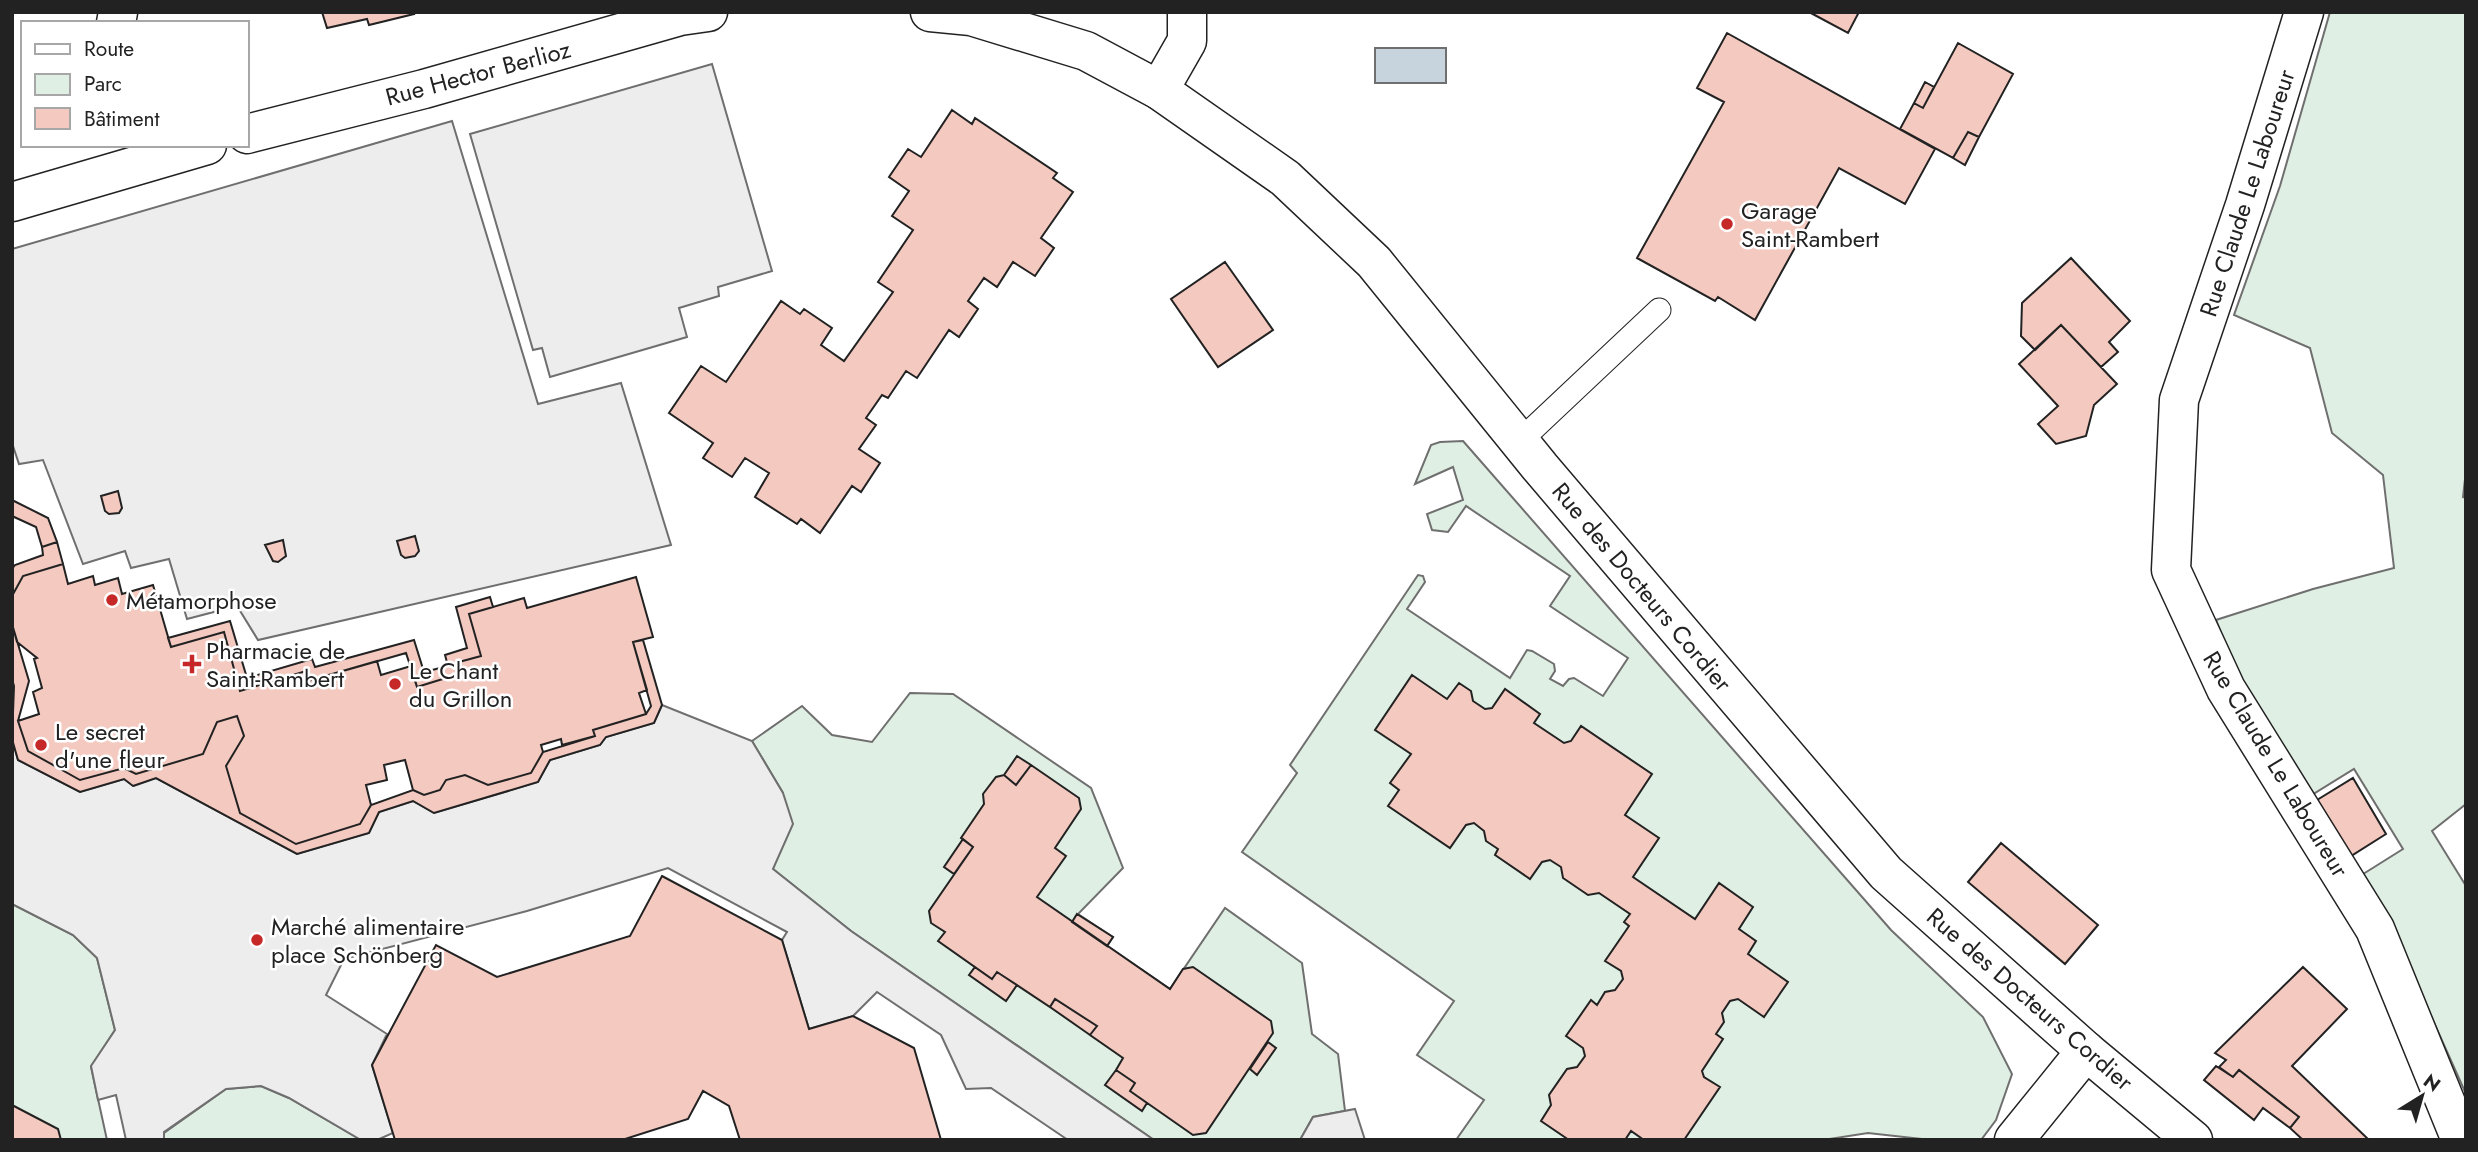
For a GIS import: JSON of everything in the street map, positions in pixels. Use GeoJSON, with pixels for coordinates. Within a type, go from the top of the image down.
{"type":"FeatureCollection","features":[{"type":"Feature","properties":{"kind":"street","name":"Rue Hector Berlioz"},"geometry":{"type":"LineString","coordinates":[[248,134],[424,89],[680,16],[708,12]]}},
{"type":"Feature","properties":{"kind":"street"},"geometry":{"type":"LineString","coordinates":[[929,12],[974,14],[1086,51],[1159,90],[1187,41],[1187,12]]}},
{"type":"Feature","properties":{"kind":"street","name":"Rue Claude Le Laboureur"},"geometry":{"type":"LineString","coordinates":[[2304,12],[2245,205],[2179,400],[2171,570],[2226,689],[2375,929],[2461,1140]]}},
{"type":"Feature","properties":{"kind":"street","name":"Rue des Docteurs Cordier"},"geometry":{"type":"LineString","coordinates":[[1159,90],[1285,178],[1374,262],[1520,442],[1886,873],[2086,1051],[2193,1140]]}},
{"type":"Feature","properties":{"kind":"street"},"geometry":{"type":"LineString","coordinates":[[12,202],[127,157],[194,147]]}},
{"type":"Feature","properties":{"kind":"street"},"geometry":{"type":"LineString","coordinates":[[2014,1140],[2086,1051]]}},
{"type":"Feature","properties":{"kind":"lane"},"geometry":{"type":"LineString","coordinates":[[1520,442],[1658,310]]}},
{"type":"Feature","properties":{"kind":"green space"},"geometry":{"type":"Polygon","coordinates":[[[2330,12],[2466,12],[2466,470],[2463,497],[2466,498],[2466,804],[2432,831],[2466,886],[2466,1094],[2392,929],[2360,876],[2403,849],[2354,769],[2310,796],[2238,675],[2216,620],[2313,589],[2394,568],[2383,475],[2332,433],[2310,348],[2234,315],[2280,186],[2330,12]]]}},
{"type":"Feature","properties":{"kind":"green space"},"geometry":{"type":"Polygon","coordinates":[[[1463,441],[1891,930],[1983,1017],[2012,1074],[1996,1120],[1981,1140],[1931,1140],[1868,1133],[1823,1140],[1456,1140],[1484,1100],[1417,1055],[1454,1001],[1242,852],[1297,773],[1290,765],[1418,575],[1423,576],[1425,582],[1407,609],[1510,678],[1527,650],[1554,664],[1555,671],[1550,679],[1563,686],[1569,679],[1574,678],[1603,696],[1628,658],[1550,606],[1570,576],[1466,506],[1448,532],[1432,530],[1427,514],[1463,500],[1453,467],[1415,484],[1431,445],[1463,441]]]}},
{"type":"Feature","properties":{"kind":"green space"},"geometry":{"type":"Polygon","coordinates":[[[910,693],[953,694],[1091,788],[1123,868],[1078,914],[1113,937],[1107,946],[1170,989],[1225,908],[1302,963],[1312,1034],[1338,1054],[1345,1111],[1313,1117],[1300,1140],[1154,1140],[851,931],[773,869],[783,793],[752,741],[802,706],[832,735],[872,742],[910,693]]]}},
{"type":"Feature","properties":{"kind":"green space"},"geometry":{"type":"Polygon","coordinates":[[[12,904],[73,935],[97,958],[115,1030],[91,1067],[107,1140],[61,1140],[12,1105],[12,904]]]}},
{"type":"Feature","properties":{"kind":"green space"},"geometry":{"type":"Polygon","coordinates":[[[261,1086],[289,1098],[361,1140],[164,1140],[164,1133],[226,1089],[261,1086]]]}},
{"type":"Feature","properties":{"kind":"shaded area"},"geometry":{"type":"Polygon","coordinates":[[[1375,48],[1446,48],[1446,83],[1375,83],[1375,48]]]}},
{"type":"Feature","properties":{"kind":"shaded area"},"geometry":{"type":"Polygon","coordinates":[[[712,64],[772,271],[718,287],[719,296],[679,308],[687,337],[550,377],[542,348],[533,350],[470,134],[712,64]]]}},
{"type":"Feature","properties":{"kind":"shaded area"},"geometry":{"type":"Polygon","coordinates":[[[452,121],[538,404],[621,383],[671,545],[258,640],[237,606],[187,619],[169,559],[131,568],[125,551],[83,564],[43,460],[19,464],[12,443],[12,249],[452,121]]]}},
{"type":"Feature","properties":{"kind":"shaded area"},"geometry":{"type":"Polygon","coordinates":[[[662,705],[752,741],[783,793],[793,824],[773,869],[851,931],[1154,1140],[1068,1140],[991,1088],[966,1089],[941,1035],[877,992],[853,1016],[809,1029],[782,940],[787,932],[668,868],[527,911],[344,959],[326,995],[387,1034],[372,1065],[393,1133],[377,1140],[361,1140],[289,1098],[261,1086],[226,1089],[164,1132],[164,1140],[126,1140],[116,1095],[98,1100],[91,1066],[115,1030],[97,958],[73,935],[12,904],[12,739],[18,760],[80,792],[124,779],[134,786],[156,778],[297,854],[369,833],[379,812],[413,801],[434,813],[538,782],[550,760],[600,745],[606,737],[654,723],[662,705]]]}},
{"type":"Feature","properties":{"kind":"shaded area"},"geometry":{"type":"Polygon","coordinates":[[[1355,1109],[1365,1140],[1300,1140],[1313,1117],[1355,1109]]]}},
{"type":"Feature","properties":{"kind":"building"},"geometry":{"type":"Polygon","coordinates":[[[322,12],[414,14],[369,25],[367,19],[327,28],[322,12]]]}},
{"type":"Feature","properties":{"kind":"building"},"geometry":{"type":"Polygon","coordinates":[[[1809,12],[1859,12],[1848,33],[1809,12]]]}},
{"type":"Feature","properties":{"kind":"building"},"geometry":{"type":"Polygon","coordinates":[[[1727,33],[1935,149],[1905,204],[1839,168],[1755,320],[1718,297],[1715,301],[1637,258],[1724,102],[1697,88],[1727,33]]]}},
{"type":"Feature","properties":{"kind":"building"},"geometry":{"type":"Polygon","coordinates":[[[1958,43],[2013,74],[1979,137],[1968,132],[1953,158],[1900,129],[1914,103],[1923,108],[1958,43]]]}},
{"type":"Feature","properties":{"kind":"building"},"geometry":{"type":"Polygon","coordinates":[[[1925,82],[1934,87],[1923,108],[1914,103],[1925,82]]]}},
{"type":"Feature","properties":{"kind":"building"},"geometry":{"type":"Polygon","coordinates":[[[952,110],[972,124],[975,118],[1057,173],[1053,178],[1073,192],[1041,238],[1054,248],[1035,276],[1013,262],[997,287],[984,278],[968,301],[978,309],[959,337],[949,330],[917,378],[906,371],[888,398],[882,395],[866,418],[876,425],[859,449],[880,463],[861,492],[852,486],[820,533],[801,519],[797,524],[755,497],[769,473],[745,458],[732,477],[703,458],[713,443],[669,413],[701,366],[726,382],[781,301],[800,314],[804,309],[832,328],[821,345],[844,361],[893,292],[878,282],[913,230],[892,216],[909,191],[889,177],[908,149],[921,157],[952,110]]]}},
{"type":"Feature","properties":{"kind":"building"},"geometry":{"type":"Polygon","coordinates":[[[1968,132],[1979,137],[1965,165],[1953,158],[1968,132]]]}},
{"type":"Feature","properties":{"kind":"building"},"geometry":{"type":"Polygon","coordinates":[[[2071,258],[2130,321],[2109,342],[2118,352],[2101,367],[2061,325],[2035,350],[2021,336],[2022,303],[2071,258]]]}},
{"type":"Feature","properties":{"kind":"building"},"geometry":{"type":"Polygon","coordinates":[[[1225,262],[1273,330],[1218,367],[1171,299],[1225,262]]]}},
{"type":"Feature","properties":{"kind":"building"},"geometry":{"type":"Polygon","coordinates":[[[2061,325],[2117,384],[2094,405],[2086,436],[2056,444],[2038,424],[2058,406],[2019,364],[2061,325]]]}},
{"type":"Feature","properties":{"kind":"building"},"geometry":{"type":"Polygon","coordinates":[[[118,491],[122,508],[119,513],[109,514],[105,511],[101,496],[118,491]]]}},
{"type":"Feature","properties":{"kind":"building"},"geometry":{"type":"Polygon","coordinates":[[[12,500],[48,518],[57,542],[42,547],[36,527],[12,516],[12,500]]]}},
{"type":"Feature","properties":{"kind":"building"},"geometry":{"type":"Polygon","coordinates":[[[415,536],[419,551],[415,556],[405,558],[401,555],[397,541],[415,536]]]}},
{"type":"Feature","properties":{"kind":"building"},"geometry":{"type":"Polygon","coordinates":[[[283,540],[286,556],[278,562],[273,561],[265,545],[283,540]]]}},
{"type":"Feature","properties":{"kind":"building"},"geometry":{"type":"Polygon","coordinates":[[[57,542],[63,564],[23,576],[12,596],[12,569],[15,565],[43,555],[42,547],[57,542]]]}},
{"type":"Feature","properties":{"kind":"building"},"geometry":{"type":"Polygon","coordinates":[[[63,564],[68,584],[93,576],[95,585],[118,578],[122,594],[153,585],[171,647],[224,632],[240,691],[306,671],[308,681],[377,661],[381,675],[411,666],[417,687],[462,673],[459,662],[481,656],[469,614],[524,598],[527,608],[636,577],[653,637],[633,642],[647,690],[639,693],[646,714],[593,730],[595,736],[562,745],[561,739],[541,745],[543,752],[531,773],[488,785],[465,775],[446,780],[440,790],[424,795],[413,790],[405,760],[384,765],[387,780],[366,785],[371,805],[360,824],[296,844],[240,813],[226,766],[244,736],[237,716],[217,722],[203,754],[136,774],[124,768],[80,780],[28,751],[18,721],[39,714],[33,692],[42,688],[34,659],[37,658],[17,642],[12,624],[12,596],[23,576],[63,564]]]}},
{"type":"Feature","properties":{"kind":"building"},"geometry":{"type":"Polygon","coordinates":[[[490,597],[493,607],[469,614],[481,656],[459,662],[462,673],[417,687],[406,653],[308,681],[306,671],[240,691],[224,632],[171,647],[168,638],[230,621],[247,678],[312,659],[315,667],[414,640],[424,672],[448,666],[445,655],[467,648],[456,607],[490,597]]]}},
{"type":"Feature","properties":{"kind":"building"},"geometry":{"type":"Polygon","coordinates":[[[12,624],[29,681],[18,721],[28,751],[80,780],[124,768],[136,774],[203,754],[217,722],[237,716],[244,736],[226,766],[240,813],[296,844],[360,824],[371,805],[413,790],[424,795],[440,790],[446,780],[465,775],[488,785],[531,773],[543,752],[595,736],[593,730],[646,714],[651,706],[633,642],[643,640],[662,705],[654,723],[606,737],[600,745],[550,760],[538,782],[434,813],[413,801],[379,812],[369,833],[297,854],[156,778],[133,786],[124,779],[80,792],[18,760],[12,739],[12,624]]]}},
{"type":"Feature","properties":{"kind":"building"},"geometry":{"type":"Polygon","coordinates":[[[1412,675],[1447,699],[1459,683],[1471,691],[1473,701],[1485,709],[1492,708],[1505,689],[1540,714],[1534,723],[1564,743],[1571,741],[1581,726],[1652,774],[1625,815],[1659,838],[1633,877],[1695,919],[1719,883],[1753,907],[1739,929],[1756,941],[1748,954],[1788,982],[1764,1017],[1738,999],[1730,1001],[1722,1013],[1724,1022],[1716,1034],[1723,1039],[1702,1071],[1704,1077],[1720,1087],[1684,1140],[1644,1140],[1631,1131],[1625,1140],[1569,1140],[1541,1121],[1551,1105],[1549,1095],[1567,1069],[1577,1067],[1585,1056],[1583,1048],[1566,1036],[1591,1000],[1597,1005],[1605,992],[1615,990],[1623,979],[1621,971],[1605,961],[1629,926],[1624,922],[1630,914],[1599,893],[1588,895],[1563,878],[1561,867],[1550,860],[1542,862],[1530,879],[1495,855],[1498,849],[1486,841],[1484,831],[1474,823],[1466,825],[1450,848],[1388,806],[1399,790],[1390,783],[1411,754],[1375,730],[1412,675]]]}},
{"type":"Feature","properties":{"kind":"building"},"geometry":{"type":"Polygon","coordinates":[[[1017,756],[1031,765],[1016,785],[1004,775],[1017,756]]]}},
{"type":"Feature","properties":{"kind":"building"},"geometry":{"type":"Polygon","coordinates":[[[1031,765],[1079,798],[1081,809],[1055,848],[1066,856],[1037,897],[1170,989],[1183,969],[1193,967],[1271,1021],[1273,1033],[1206,1133],[1193,1135],[1130,1091],[1135,1083],[1116,1070],[1123,1058],[1090,1035],[1097,1026],[1055,999],[1050,1007],[997,972],[992,979],[938,941],[945,932],[931,923],[929,911],[973,847],[961,838],[984,804],[983,794],[996,777],[1004,775],[1016,785],[1031,765]]]}},
{"type":"Feature","properties":{"kind":"building"},"geometry":{"type":"Polygon","coordinates":[[[2353,778],[2386,834],[2351,856],[2317,800],[2353,778]]]}},
{"type":"Feature","properties":{"kind":"building"},"geometry":{"type":"Polygon","coordinates":[[[963,839],[973,847],[954,874],[944,867],[963,839]]]}},
{"type":"Feature","properties":{"kind":"building"},"geometry":{"type":"Polygon","coordinates":[[[2001,843],[2098,925],[2065,964],[1968,882],[2001,843]]]}},
{"type":"Feature","properties":{"kind":"building"},"geometry":{"type":"Polygon","coordinates":[[[662,876],[782,940],[809,1029],[853,1016],[914,1048],[941,1140],[740,1140],[729,1106],[703,1091],[688,1119],[622,1140],[395,1140],[372,1065],[436,945],[497,977],[630,936],[662,876]]]}},
{"type":"Feature","properties":{"kind":"building"},"geometry":{"type":"Polygon","coordinates":[[[1077,914],[1113,937],[1107,946],[1072,922],[1077,914]]]}},
{"type":"Feature","properties":{"kind":"building"},"geometry":{"type":"Polygon","coordinates":[[[975,967],[992,979],[997,972],[1017,985],[1006,1001],[969,975],[975,967]]]}},
{"type":"Feature","properties":{"kind":"building"},"geometry":{"type":"Polygon","coordinates":[[[2303,967],[2347,1009],[2292,1066],[2369,1140],[2303,1140],[2290,1128],[2299,1117],[2239,1070],[2233,1077],[2219,1067],[2226,1060],[2215,1053],[2303,967]]]}},
{"type":"Feature","properties":{"kind":"building"},"geometry":{"type":"Polygon","coordinates":[[[1055,999],[1097,1026],[1090,1035],[1050,1007],[1055,999]]]}},
{"type":"Feature","properties":{"kind":"building"},"geometry":{"type":"Polygon","coordinates":[[[1268,1042],[1276,1048],[1257,1075],[1250,1069],[1268,1042]]]}},
{"type":"Feature","properties":{"kind":"building"},"geometry":{"type":"Polygon","coordinates":[[[2216,1066],[2233,1077],[2239,1070],[2299,1117],[2290,1128],[2263,1108],[2254,1120],[2204,1080],[2216,1066]]]}},
{"type":"Feature","properties":{"kind":"building"},"geometry":{"type":"Polygon","coordinates":[[[1116,1070],[1135,1083],[1130,1091],[1147,1103],[1142,1111],[1105,1085],[1116,1070]]]}},
{"type":"Feature","properties":{"kind":"building"},"geometry":{"type":"Polygon","coordinates":[[[12,1105],[58,1129],[61,1140],[12,1140],[12,1105]]]}},
{"type":"Feature","properties":{"kind":"place","name":"Garage Saint-Rambert"},"geometry":{"type":"Point","coordinates":[1727,224]}},
{"type":"Feature","properties":{"kind":"place","name":"Métamorphose"},"geometry":{"type":"Point","coordinates":[112,600]}},
{"type":"Feature","properties":{"kind":"place","name":"Pharmacie de Saint-Rambert"},"geometry":{"type":"Point","coordinates":[192,664]}},
{"type":"Feature","properties":{"kind":"place","name":"Le Chant du Grillon"},"geometry":{"type":"Point","coordinates":[395,684]}},
{"type":"Feature","properties":{"kind":"place","name":"Le secret d'une fleur"},"geometry":{"type":"Point","coordinates":[41,745]}},
{"type":"Feature","properties":{"kind":"place","name":"Marché alimentaire place Schönberg"},"geometry":{"type":"Point","coordinates":[257,940]}}]}
